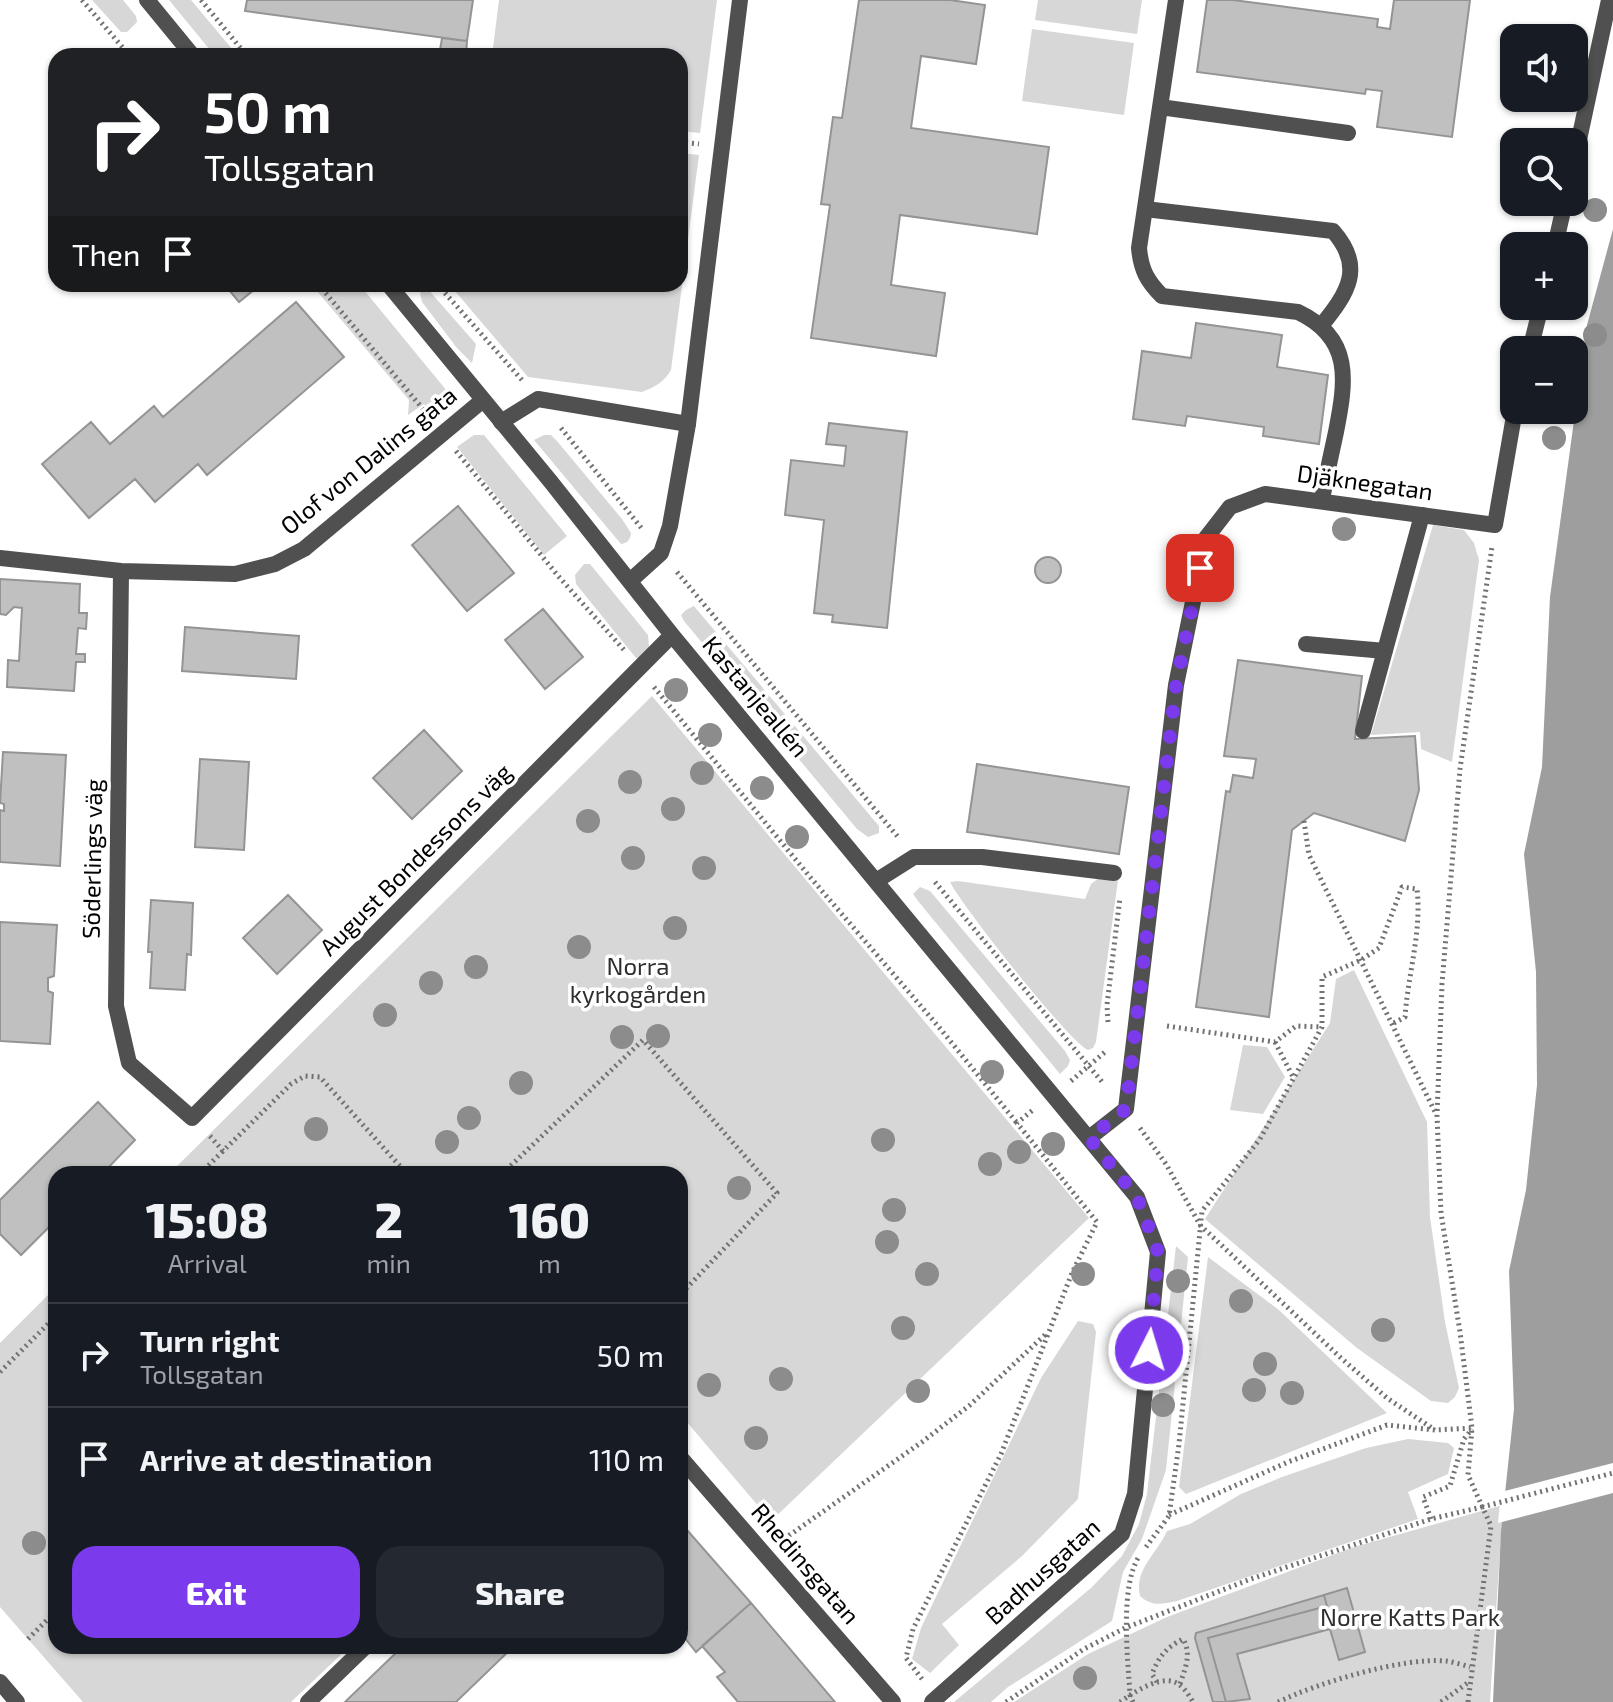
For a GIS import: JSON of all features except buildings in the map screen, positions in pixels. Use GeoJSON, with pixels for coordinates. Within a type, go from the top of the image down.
{"type":"FeatureCollection","features":[{"type":"Feature","properties":{"kind":"street"},"geometry":{"type":"LineString","coordinates":[[147,0],[186,48]]}},
{"type":"Feature","properties":{"kind":"street"},"geometry":{"type":"LineString","coordinates":[[630,581],[661,553],[670,526],[688,424],[740,0]]}},
{"type":"Feature","properties":{"kind":"street"},"geometry":{"type":"LineString","coordinates":[[1176,0],[1139,248],[1141,265],[1146,280],[1162,296],[1298,312],[1315,320],[1332,337],[1341,363],[1344,388],[1322,500]]}},
{"type":"Feature","properties":{"kind":"street"},"geometry":{"type":"LineString","coordinates":[[1582,128],[1609,0]]}},
{"type":"Feature","properties":{"kind":"street"},"geometry":{"type":"LineString","coordinates":[[1160,107],[1348,133]]}},
{"type":"Feature","properties":{"kind":"street"},"geometry":{"type":"LineString","coordinates":[[1145,209],[1333,231],[1345,244],[1351,259],[1342,301],[1321,326]]}},
{"type":"Feature","properties":{"kind":"street","name":"Kastanjeallén"},"geometry":{"type":"LineString","coordinates":[[400,292],[672,635],[1089,1138]]}},
{"type":"Feature","properties":{"kind":"street"},"geometry":{"type":"LineString","coordinates":[[501,422],[538,399],[688,424]]}},
{"type":"Feature","properties":{"kind":"street","name":"Olof von Dalins gata"},"geometry":{"type":"LineString","coordinates":[[0,558],[121,571],[235,574],[275,564],[304,549],[483,400]]}},
{"type":"Feature","properties":{"kind":"street"},"geometry":{"type":"LineString","coordinates":[[1495,525],[1513,424]]}},
{"type":"Feature","properties":{"kind":"street","name":"Djäknegatan"},"geometry":{"type":"LineString","coordinates":[[1126,1109],[1176,685],[1206,538],[1230,507],[1265,494],[1495,525]]}},
{"type":"Feature","properties":{"kind":"street"},"geometry":{"type":"LineString","coordinates":[[1363,731],[1422,515]]}},
{"type":"Feature","properties":{"kind":"street","name":"Söderlings väg"},"geometry":{"type":"LineString","coordinates":[[121,571],[116,1006],[129,1063],[192,1118]]}},
{"type":"Feature","properties":{"kind":"street","name":"August Bondessons väg"},"geometry":{"type":"LineString","coordinates":[[192,1118],[672,635]]}},
{"type":"Feature","properties":{"kind":"street"},"geometry":{"type":"LineString","coordinates":[[1306,644],[1385,651]]}},
{"type":"Feature","properties":{"kind":"street"},"geometry":{"type":"LineString","coordinates":[[876,881],[914,857],[982,857],[1114,873]]}},
{"type":"Feature","properties":{"kind":"street"},"geometry":{"type":"LineString","coordinates":[[1089,1138],[1126,1109]]}},
{"type":"Feature","properties":{"kind":"street","name":"Badhusgatan"},"geometry":{"type":"LineString","coordinates":[[935,1700],[1122,1534],[1135,1494],[1158,1252],[1137,1197],[1089,1138]]}},
{"type":"Feature","properties":{"kind":"street","name":"Rhedinsgatan"},"geometry":{"type":"LineString","coordinates":[[688,1466],[893,1702]]}},
{"type":"Feature","properties":{"kind":"street"},"geometry":{"type":"LineString","coordinates":[[308,1702],[358,1654]]}},
{"type":"Feature","properties":{"kind":"street"},"geometry":{"type":"LineString","coordinates":[[0,1682],[17,1702]]}},
{"type":"Feature","properties":{"kind":"path"},"geometry":{"type":"LineString","coordinates":[[82,0],[123,48]]}},
{"type":"Feature","properties":{"kind":"path"},"geometry":{"type":"LineString","coordinates":[[201,0],[240,48]]}},
{"type":"Feature","properties":{"kind":"path"},"geometry":{"type":"LineString","coordinates":[[325,292],[430,417]]}},
{"type":"Feature","properties":{"kind":"path"},"geometry":{"type":"LineString","coordinates":[[455,449],[559,577],[628,654]]}},
{"type":"Feature","properties":{"kind":"path"},"geometry":{"type":"LineString","coordinates":[[1468,1702],[1491,1526],[1468,1475],[1472,1428],[1441,1213],[1437,1115],[1442,984],[1460,769],[1495,525]]}},
{"type":"Feature","properties":{"kind":"path"},"geometry":{"type":"LineString","coordinates":[[661,553],[1126,1109],[1166,1164],[1200,1225],[1341,1358],[1387,1398],[1435,1430]]}},
{"type":"Feature","properties":{"kind":"path"},"geometry":{"type":"LineString","coordinates":[[656,689],[810,877],[938,1026],[1097,1222],[1072,1273],[1001,1454],[913,1629],[906,1658],[935,1700]]}},
{"type":"Feature","properties":{"kind":"path"},"geometry":{"type":"LineString","coordinates":[[1304,821],[1309,855],[1437,1115]]}},
{"type":"Feature","properties":{"kind":"path"},"geometry":{"type":"LineString","coordinates":[[1132,1699],[1125,1628],[1133,1566],[1169,1516],[1202,1211],[1260,1139],[1322,1027],[1322,977],[1361,960],[1379,948],[1402,887],[1417,889],[1420,914],[1405,1017],[1392,1024]]}},
{"type":"Feature","properties":{"kind":"path"},"geometry":{"type":"LineString","coordinates":[[1109,1032],[1107,1005],[1121,889]]}},
{"type":"Feature","properties":{"kind":"path"},"geometry":{"type":"LineString","coordinates":[[1167,1026],[1275,1042],[1296,1026],[1322,1027]]}},
{"type":"Feature","properties":{"kind":"path"},"geometry":{"type":"LineString","coordinates":[[510,1166],[643,1040],[777,1193],[688,1287]]}},
{"type":"Feature","properties":{"kind":"path"},"geometry":{"type":"LineString","coordinates":[[1275,1042],[1294,1078]]}},
{"type":"Feature","properties":{"kind":"path"},"geometry":{"type":"LineString","coordinates":[[1017,1123],[1105,1054],[1107,1043]]}},
{"type":"Feature","properties":{"kind":"path"},"geometry":{"type":"LineString","coordinates":[[208,1166],[291,1084],[305,1076],[320,1077],[400,1166]]}},
{"type":"Feature","properties":{"kind":"path"},"geometry":{"type":"LineString","coordinates":[[192,1118],[223,1151]]}},
{"type":"Feature","properties":{"kind":"path"},"geometry":{"type":"LineString","coordinates":[[0,1372],[48,1324]]}},
{"type":"Feature","properties":{"kind":"path"},"geometry":{"type":"LineString","coordinates":[[763,1553],[958,1414],[1050,1330]]}},
{"type":"Feature","properties":{"kind":"path"},"geometry":{"type":"LineString","coordinates":[[1169,1516],[1288,1462],[1387,1425],[1435,1430],[1472,1428]]}},
{"type":"Feature","properties":{"kind":"path"},"geometry":{"type":"LineString","coordinates":[[1431,1519],[1423,1497],[1450,1486],[1464,1439],[1472,1428]]}},
{"type":"Feature","properties":{"kind":"path"},"geometry":{"type":"LineString","coordinates":[[1006,1702],[1084,1649],[1125,1628],[1248,1580],[1431,1519],[1613,1473]]}},
{"type":"Feature","properties":{"kind":"path"},"geometry":{"type":"LineString","coordinates":[[28,1639],[48,1619]]}},
{"type":"Feature","properties":{"kind":"path"},"geometry":{"type":"LineString","coordinates":[[1157,1682],[1152,1674],[1160,1656],[1183,1639],[1188,1646],[1188,1656],[1180,1684]]}},
{"type":"Feature","properties":{"kind":"path"},"geometry":{"type":"LineString","coordinates":[[1278,1702],[1338,1680],[1403,1664],[1446,1661],[1471,1668]]}},
{"type":"Feature","properties":{"kind":"path"},"geometry":{"type":"LineString","coordinates":[[1120,1702],[1132,1699],[1157,1682],[1172,1681],[1180,1684],[1193,1702]]}},
{"type":"Feature","properties":{"kind":"path"},"geometry":{"type":"LineString","coordinates":[[1441,1702],[1469,1682]]}},
{"type":"Feature","properties":{"kind":"green space"},"geometry":{"type":"Polygon","coordinates":[[[92,0],[123,0],[137,22],[127,32],[121,32],[92,0]]]}},
{"type":"Feature","properties":{"kind":"green space"},"geometry":{"type":"Polygon","coordinates":[[[169,0],[191,0],[231,48],[208,48],[169,0]]]}},
{"type":"Feature","properties":{"kind":"green space"},"geometry":{"type":"Polygon","coordinates":[[[499,0],[717,0],[700,133],[688,132],[688,48],[493,48],[499,0]]]}},
{"type":"Feature","properties":{"kind":"green space"},"geometry":{"type":"Polygon","coordinates":[[[1038,0],[1142,0],[1137,34],[1035,20],[1038,0]]]}},
{"type":"Feature","properties":{"kind":"green space"},"geometry":{"type":"Polygon","coordinates":[[[1032,29],[1134,43],[1124,115],[1022,101],[1032,29]]]}},
{"type":"Feature","properties":{"kind":"green space"},"geometry":{"type":"Polygon","coordinates":[[[688,154],[699,155],[688,239],[688,154]]]}},
{"type":"Feature","properties":{"kind":"green space"},"geometry":{"type":"Polygon","coordinates":[[[318,292],[366,292],[448,395],[447,403],[435,418],[424,404],[408,415],[409,400],[318,292]]]}},
{"type":"Feature","properties":{"kind":"green space"},"geometry":{"type":"Polygon","coordinates":[[[430,292],[476,344],[472,363],[422,302],[420,293],[430,292]]]}},
{"type":"Feature","properties":{"kind":"green space"},"geometry":{"type":"Polygon","coordinates":[[[456,292],[681,292],[671,370],[659,384],[642,392],[528,377],[456,292]]]}},
{"type":"Feature","properties":{"kind":"green space"},"geometry":{"type":"Polygon","coordinates":[[[474,435],[484,435],[567,536],[544,555],[457,447],[474,435]]]}},
{"type":"Feature","properties":{"kind":"green space"},"geometry":{"type":"Polygon","coordinates":[[[551,435],[557,441],[622,519],[631,533],[627,542],[621,544],[534,440],[551,435]]]}},
{"type":"Feature","properties":{"kind":"green space"},"geometry":{"type":"Polygon","coordinates":[[[1433,525],[1464,530],[1474,543],[1479,560],[1452,762],[1421,749],[1420,732],[1371,735],[1433,525]]]}},
{"type":"Feature","properties":{"kind":"green space"},"geometry":{"type":"Polygon","coordinates":[[[584,564],[590,564],[648,635],[649,646],[645,657],[636,658],[576,584],[575,575],[584,564]]]}},
{"type":"Feature","properties":{"kind":"green space"},"geometry":{"type":"Polygon","coordinates":[[[694,606],[879,826],[879,833],[868,837],[857,829],[684,621],[681,615],[694,606]]]}},
{"type":"Feature","properties":{"kind":"green space","name":"Norra kyrkogården"},"geometry":{"type":"Polygon","coordinates":[[[652,696],[1089,1218],[771,1521],[688,1423],[688,1166],[177,1166],[652,696]]]}},
{"type":"Feature","properties":{"kind":"green space"},"geometry":{"type":"Polygon","coordinates":[[[1099,878],[1118,880],[1096,1042],[1088,1050],[1060,1024],[1016,972],[950,882],[1085,899],[1091,884],[1099,878]]]}},
{"type":"Feature","properties":{"kind":"green space"},"geometry":{"type":"Polygon","coordinates":[[[920,887],[930,891],[1065,1051],[1070,1060],[1060,1074],[918,901],[913,894],[920,887]]]}},
{"type":"Feature","properties":{"kind":"green space"},"geometry":{"type":"Polygon","coordinates":[[[1354,970],[1427,1122],[1430,1217],[1445,1322],[1459,1388],[1448,1403],[1431,1401],[1357,1348],[1205,1219],[1330,1023],[1336,979],[1354,970]]]}},
{"type":"Feature","properties":{"kind":"green space"},"geometry":{"type":"Polygon","coordinates":[[[1243,1045],[1267,1047],[1285,1077],[1263,1114],[1230,1110],[1243,1045]]]}},
{"type":"Feature","properties":{"kind":"green space"},"geometry":{"type":"Polygon","coordinates":[[[1176,1246],[1188,1257],[1166,1470],[1142,1539],[1123,1572],[1112,1621],[1008,1687],[991,1702],[954,1702],[1091,1588],[1122,1556],[1139,1524],[1147,1494],[1176,1246]]]}},
{"type":"Feature","properties":{"kind":"green space"},"geometry":{"type":"Polygon","coordinates":[[[1208,1257],[1279,1310],[1387,1413],[1186,1494],[1179,1487],[1208,1257]]]}},
{"type":"Feature","properties":{"kind":"green space"},"geometry":{"type":"Polygon","coordinates":[[[48,1295],[48,1654],[342,1654],[291,1702],[83,1702],[0,1607],[0,1343],[48,1295]]]}},
{"type":"Feature","properties":{"kind":"green space"},"geometry":{"type":"Polygon","coordinates":[[[1078,1321],[1093,1324],[1096,1332],[1078,1499],[1022,1556],[942,1624],[959,1645],[930,1673],[912,1659],[921,1628],[1041,1378],[1078,1321]]]}},
{"type":"Feature","properties":{"kind":"green space"},"geometry":{"type":"Polygon","coordinates":[[[1408,1439],[1448,1443],[1454,1448],[1448,1474],[1408,1492],[1418,1519],[1177,1601],[1153,1603],[1140,1596],[1143,1570],[1167,1531],[1190,1524],[1241,1494],[1282,1477],[1366,1448],[1408,1439]]]}},
{"type":"Feature","properties":{"kind":"green space","name":"Norre Katts Park"},"geometry":{"type":"Polygon","coordinates":[[[1503,1505],[1490,1702],[1014,1702],[1088,1654],[1167,1617],[1354,1547],[1503,1505]]]}},
{"type":"Feature","properties":{"kind":"shaded area"},"geometry":{"type":"Polygon","coordinates":[[[1613,229],[1613,1702],[1493,1702],[1501,1531],[1514,1409],[1509,1271],[1526,1190],[1537,1085],[1536,972],[1524,854],[1542,767],[1550,597],[1574,424],[1588,424],[1587,325],[1613,229]]]}},
{"type":"Feature","properties":{"kind":"pier"},"geometry":{"type":"Polygon","coordinates":[[[1613,1463],[1613,1493],[1498,1523],[1501,1492],[1613,1463]]]}},
{"type":"Feature","properties":{"kind":"route"},"geometry":{"type":"LineString","coordinates":[[1149,1350],[1158,1252],[1137,1197],[1089,1138],[1126,1109],[1176,685],[1200,568]]}}]}
